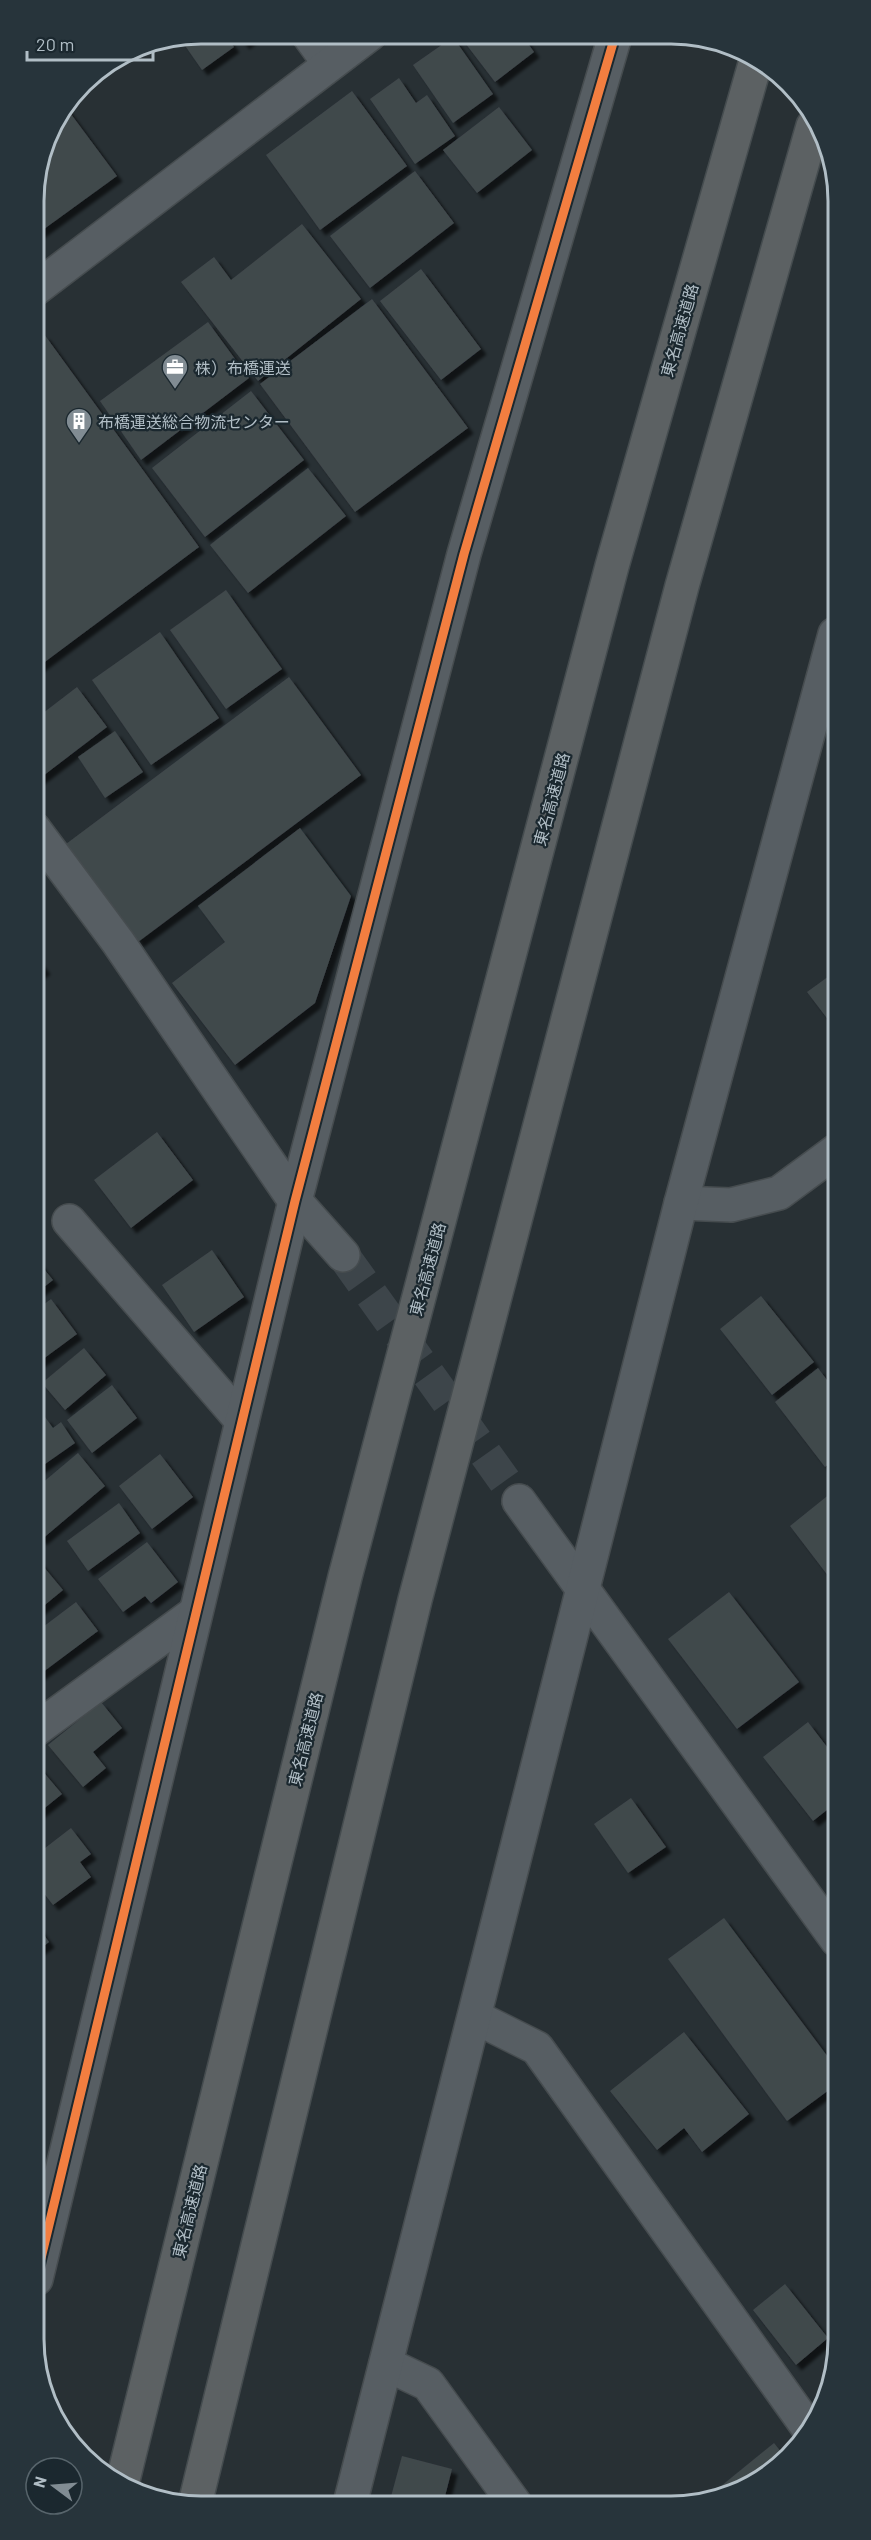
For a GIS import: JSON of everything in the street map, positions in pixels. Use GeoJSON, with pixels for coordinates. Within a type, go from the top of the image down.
{"type":"FeatureCollection","features":[{"type":"Feature","properties":{"kind":"highway","name":"東名高速道路"},"geometry":{"type":"LineString","coordinates":[[124,2476],[345,1577],[612,566],[754,68]]}},
{"type":"Feature","properties":{"kind":"highway"},"geometry":{"type":"LineString","coordinates":[[197,2496],[424,1566],[682,586],[811,132]]}},
{"type":"Feature","properties":{"kind":"street"},"geometry":{"type":"LineString","coordinates":[[315,44],[329,63]]}},
{"type":"Feature","properties":{"kind":"street"},"geometry":{"type":"LineString","coordinates":[[44,282],[355,44]]}},
{"type":"Feature","properties":{"kind":"street"},"geometry":{"type":"LineString","coordinates":[[44,2219],[295,1201],[465,554],[613,44]]}},
{"type":"Feature","properties":{"kind":"street"},"geometry":{"type":"LineString","coordinates":[[352,2496],[476,2017],[681,1203],[828,661]]}},
{"type":"Feature","properties":{"kind":"street"},"geometry":{"type":"LineString","coordinates":[[44,842],[118,942],[295,1201],[343,1256]]}},
{"type":"Feature","properties":{"kind":"street"},"geometry":{"type":"LineString","coordinates":[[681,1203],[731,1204],[779,1193],[828,1157]]}},
{"type":"Feature","properties":{"kind":"street"},"geometry":{"type":"LineString","coordinates":[[69,1221],[242,1420]]}},
{"type":"Feature","properties":{"kind":"street"},"geometry":{"type":"LineString","coordinates":[[519,1501],[827,1927]]}},
{"type":"Feature","properties":{"kind":"street"},"geometry":{"type":"LineString","coordinates":[[44,1720],[195,1613]]}},
{"type":"Feature","properties":{"kind":"street"},"geometry":{"type":"LineString","coordinates":[[476,2017],[537,2048],[804,2422]]}},
{"type":"Feature","properties":{"kind":"street"},"geometry":{"type":"LineString","coordinates":[[386,2364],[428,2384],[509,2496]]}},
{"type":"Feature","properties":{"kind":"building"},"geometry":{"type":"Polygon","coordinates":[[[232,44],[234,47],[202,70],[184,45],[232,44]]]}},
{"type":"Feature","properties":{"kind":"building"},"geometry":{"type":"Polygon","coordinates":[[[443,44],[458,44],[493,94],[453,123],[413,65],[443,44]]]}},
{"type":"Feature","properties":{"kind":"building"},"geometry":{"type":"Polygon","coordinates":[[[466,44],[528,44],[534,52],[495,82],[466,44]]]}},
{"type":"Feature","properties":{"kind":"building"},"geometry":{"type":"Polygon","coordinates":[[[399,78],[416,103],[427,95],[455,136],[415,164],[370,99],[399,78]]]}},
{"type":"Feature","properties":{"kind":"building"},"geometry":{"type":"Polygon","coordinates":[[[352,91],[407,166],[320,230],[266,155],[352,91]]]}},
{"type":"Feature","properties":{"kind":"building"},"geometry":{"type":"Polygon","coordinates":[[[499,107],[532,150],[477,193],[443,150],[499,107]]]}},
{"type":"Feature","properties":{"kind":"building"},"geometry":{"type":"Polygon","coordinates":[[[71,113],[117,176],[44,229],[44,190],[49,160],[55,140],[71,113]]]}},
{"type":"Feature","properties":{"kind":"building"},"geometry":{"type":"Polygon","coordinates":[[[415,171],[454,223],[370,288],[330,236],[415,171]]]}},
{"type":"Feature","properties":{"kind":"building"},"geometry":{"type":"Polygon","coordinates":[[[302,224],[361,299],[258,381],[181,282],[214,257],[231,280],[302,224]]]}},
{"type":"Feature","properties":{"kind":"building"},"geometry":{"type":"Polygon","coordinates":[[[421,269],[481,349],[441,380],[380,301],[421,269]]]}},
{"type":"Feature","properties":{"kind":"building"},"geometry":{"type":"Polygon","coordinates":[[[372,299],[468,428],[355,512],[260,384],[372,299]]]}},
{"type":"Feature","properties":{"kind":"building","name":"株）布橋運送"},"geometry":{"type":"Polygon","coordinates":[[[208,322],[249,378],[141,460],[100,401],[208,322]]]}},
{"type":"Feature","properties":{"kind":"building","name":"布橋運送総合物流センター"},"geometry":{"type":"Polygon","coordinates":[[[44,334],[199,547],[44,663],[44,334]]]}},
{"type":"Feature","properties":{"kind":"building"},"geometry":{"type":"Polygon","coordinates":[[[251,391],[304,460],[205,537],[152,468],[251,391]]]}},
{"type":"Feature","properties":{"kind":"building"},"geometry":{"type":"Polygon","coordinates":[[[308,468],[346,516],[248,593],[210,545],[308,468]]]}},
{"type":"Feature","properties":{"kind":"building"},"geometry":{"type":"Polygon","coordinates":[[[226,590],[282,669],[226,709],[170,630],[226,590]]]}},
{"type":"Feature","properties":{"kind":"building"},"geometry":{"type":"Polygon","coordinates":[[[160,632],[219,718],[151,765],[92,680],[160,632]]]}},
{"type":"Feature","properties":{"kind":"building"},"geometry":{"type":"Polygon","coordinates":[[[289,677],[361,775],[138,942],[66,844],[289,677]]]}},
{"type":"Feature","properties":{"kind":"building"},"geometry":{"type":"Polygon","coordinates":[[[77,687],[107,727],[44,775],[44,712],[77,687]]]}},
{"type":"Feature","properties":{"kind":"building"},"geometry":{"type":"Polygon","coordinates":[[[115,731],[143,772],[105,798],[78,757],[115,731]]]}},
{"type":"Feature","properties":{"kind":"building"},"geometry":{"type":"Polygon","coordinates":[[[300,828],[351,896],[315,1003],[235,1065],[172,983],[225,942],[198,906],[300,828]]]}},
{"type":"Feature","properties":{"kind":"building"},"geometry":{"type":"Polygon","coordinates":[[[828,977],[828,1019],[807,992],[828,977]]]}},
{"type":"Feature","properties":{"kind":"building"},"geometry":{"type":"Polygon","coordinates":[[[157,1132],[193,1180],[131,1228],[94,1180],[157,1132]]]}},
{"type":"Feature","properties":{"kind":"building"},"geometry":{"type":"Polygon","coordinates":[[[212,1250],[244,1297],[194,1332],[162,1285],[212,1250]]]}},
{"type":"Feature","properties":{"kind":"building"},"geometry":{"type":"Polygon","coordinates":[[[44,1269],[53,1280],[44,1287],[44,1269]]]}},
{"type":"Feature","properties":{"kind":"building"},"geometry":{"type":"Polygon","coordinates":[[[761,1296],[814,1362],[772,1395],[720,1329],[761,1296]]]}},
{"type":"Feature","properties":{"kind":"building"},"geometry":{"type":"Polygon","coordinates":[[[51,1299],[77,1334],[44,1358],[44,1304],[51,1299]]]}},
{"type":"Feature","properties":{"kind":"building"},"geometry":{"type":"Polygon","coordinates":[[[84,1348],[106,1375],[65,1410],[44,1385],[44,1381],[84,1348]]]}},
{"type":"Feature","properties":{"kind":"building"},"geometry":{"type":"Polygon","coordinates":[[[818,1368],[827,1381],[827,1465],[825,1467],[775,1402],[818,1368]]]}},
{"type":"Feature","properties":{"kind":"building"},"geometry":{"type":"Polygon","coordinates":[[[112,1385],[137,1418],[92,1453],[67,1420],[112,1385]]]}},
{"type":"Feature","properties":{"kind":"building"},"geometry":{"type":"Polygon","coordinates":[[[44,1418],[53,1428],[61,1422],[75,1443],[44,1465],[44,1418]]]}},
{"type":"Feature","properties":{"kind":"building"},"geometry":{"type":"Polygon","coordinates":[[[78,1453],[105,1486],[44,1537],[44,1481],[78,1453]]]}},
{"type":"Feature","properties":{"kind":"building"},"geometry":{"type":"Polygon","coordinates":[[[160,1454],[193,1497],[152,1529],[119,1486],[160,1454]]]}},
{"type":"Feature","properties":{"kind":"building"},"geometry":{"type":"Polygon","coordinates":[[[827,1496],[827,1575],[790,1526],[827,1496]]]}},
{"type":"Feature","properties":{"kind":"building"},"geometry":{"type":"Polygon","coordinates":[[[119,1503],[140,1533],[88,1571],[67,1541],[119,1503]]]}},
{"type":"Feature","properties":{"kind":"building"},"geometry":{"type":"Polygon","coordinates":[[[147,1542],[178,1582],[151,1603],[145,1596],[123,1612],[98,1579],[147,1542]]]}},
{"type":"Feature","properties":{"kind":"building"},"geometry":{"type":"Polygon","coordinates":[[[44,1567],[63,1590],[44,1606],[44,1567]]]}},
{"type":"Feature","properties":{"kind":"building"},"geometry":{"type":"Polygon","coordinates":[[[729,1592],[799,1682],[737,1729],[668,1639],[729,1592]]]}},
{"type":"Feature","properties":{"kind":"building"},"geometry":{"type":"Polygon","coordinates":[[[76,1602],[98,1631],[44,1671],[44,1626],[76,1602]]]}},
{"type":"Feature","properties":{"kind":"building"},"geometry":{"type":"Polygon","coordinates":[[[101,1702],[122,1728],[93,1752],[106,1768],[83,1787],[48,1745],[101,1702]]]}},
{"type":"Feature","properties":{"kind":"building"},"geometry":{"type":"Polygon","coordinates":[[[808,1722],[827,1747],[827,1810],[813,1821],[763,1757],[808,1722]]]}},
{"type":"Feature","properties":{"kind":"building"},"geometry":{"type":"Polygon","coordinates":[[[44,1773],[62,1794],[44,1809],[44,1773]]]}},
{"type":"Feature","properties":{"kind":"building"},"geometry":{"type":"Polygon","coordinates":[[[631,1798],[666,1847],[628,1873],[594,1824],[631,1798]]]}},
{"type":"Feature","properties":{"kind":"building"},"geometry":{"type":"Polygon","coordinates":[[[71,1828],[91,1854],[80,1862],[91,1877],[53,1905],[44,1893],[44,1849],[71,1828]]]}},
{"type":"Feature","properties":{"kind":"building"},"geometry":{"type":"Polygon","coordinates":[[[724,1918],[827,2056],[827,2091],[787,2121],[668,1959],[724,1918]]]}},
{"type":"Feature","properties":{"kind":"building"},"geometry":{"type":"Polygon","coordinates":[[[44,1935],[49,1942],[44,1946],[44,1935]]]}},
{"type":"Feature","properties":{"kind":"building"},"geometry":{"type":"Polygon","coordinates":[[[684,2032],[749,2114],[702,2152],[684,2128],[657,2150],[610,2091],[684,2032]]]}},
{"type":"Feature","properties":{"kind":"building"},"geometry":{"type":"Polygon","coordinates":[[[785,2284],[827,2339],[796,2365],[753,2310],[785,2284]]]}},
{"type":"Feature","properties":{"kind":"building"},"geometry":{"type":"Polygon","coordinates":[[[774,2443],[781,2452],[749,2475],[731,2485],[717,2489],[774,2443]]]}},
{"type":"Feature","properties":{"kind":"building"},"geometry":{"type":"Polygon","coordinates":[[[402,2456],[452,2469],[445,2496],[391,2496],[402,2456]]]}},
{"type":"Feature","properties":{"kind":"tunnel"},"geometry":{"type":"LineString","coordinates":[[343,1255],[519,1501]]}},
{"type":"Feature","properties":{"kind":"cycle path"},"geometry":{"type":"LineString","coordinates":[[44,2246],[295,1201],[464,554],[613,44]]}},
{"type":"Feature","properties":{"kind":"place","name":"株）布橋運送"},"geometry":{"type":"Point","coordinates":[175,390]}},
{"type":"Feature","properties":{"kind":"place","name":"布橋運送総合物流センター"},"geometry":{"type":"Point","coordinates":[79,444]}}]}
